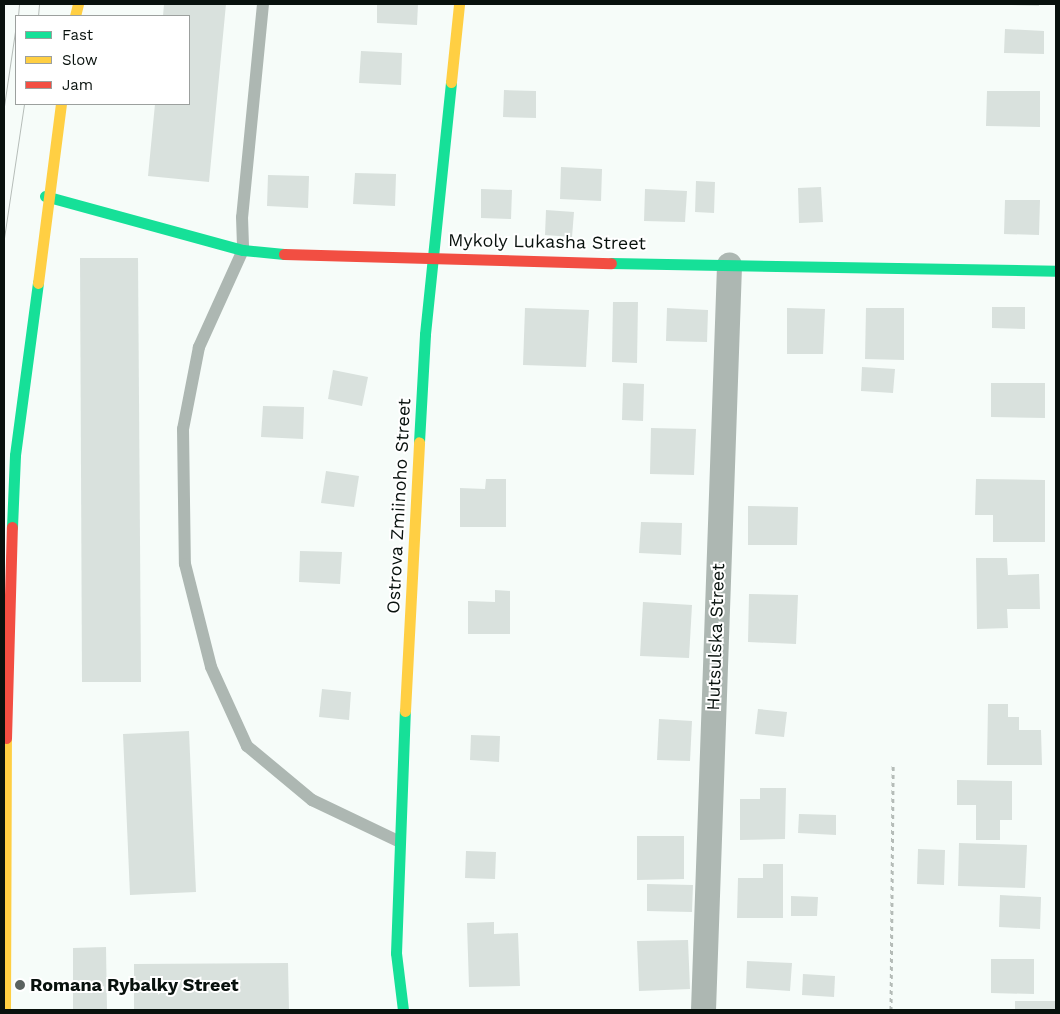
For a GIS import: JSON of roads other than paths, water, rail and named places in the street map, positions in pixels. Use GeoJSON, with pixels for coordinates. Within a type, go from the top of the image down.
{"type":"FeatureCollection","features":[{"type":"Feature","properties":{"kind":"street","name":"Ostrova Zmiinoho Street"},"geometry":{"type":"LineString","coordinates":[[403,1010],[396,953],[398,841],[432,257],[459,4]]}},
{"type":"Feature","properties":{"kind":"street"},"geometry":{"type":"LineString","coordinates":[[5,1010],[7,644],[15,455],[45,196],[61,105]]}},
{"type":"Feature","properties":{"kind":"street","name":"Mykoly Lukasha Street"},"geometry":{"type":"LineString","coordinates":[[45,196],[243,250],[327,258],[432,257],[1056,271]]}},
{"type":"Feature","properties":{"kind":"street","name":"Hutsulska Street"},"geometry":{"type":"LineString","coordinates":[[703,1010],[729,264]]}},
{"type":"Feature","properties":{"kind":"lane"},"geometry":{"type":"LineString","coordinates":[[262,4],[242,217],[243,250],[199,347],[183,428],[185,564],[211,667],[247,746],[312,800],[398,841]]}},
{"type":"Feature","properties":{"kind":"tram line"},"geometry":{"type":"LineString","coordinates":[[18,15],[19,4]]}},
{"type":"Feature","properties":{"kind":"tram line"},"geometry":{"type":"LineString","coordinates":[[38,15],[39,4]]}},
{"type":"Feature","properties":{"kind":"tram line"},"geometry":{"type":"LineString","coordinates":[[4,106],[15,32]]}},
{"type":"Feature","properties":{"kind":"tram line"},"geometry":{"type":"LineString","coordinates":[[4,238],[24,105]]}},
{"type":"Feature","properties":{"kind":"place","name":"Romana Rybalky Street"},"geometry":{"type":"Point","coordinates":[20,985]}}]}
